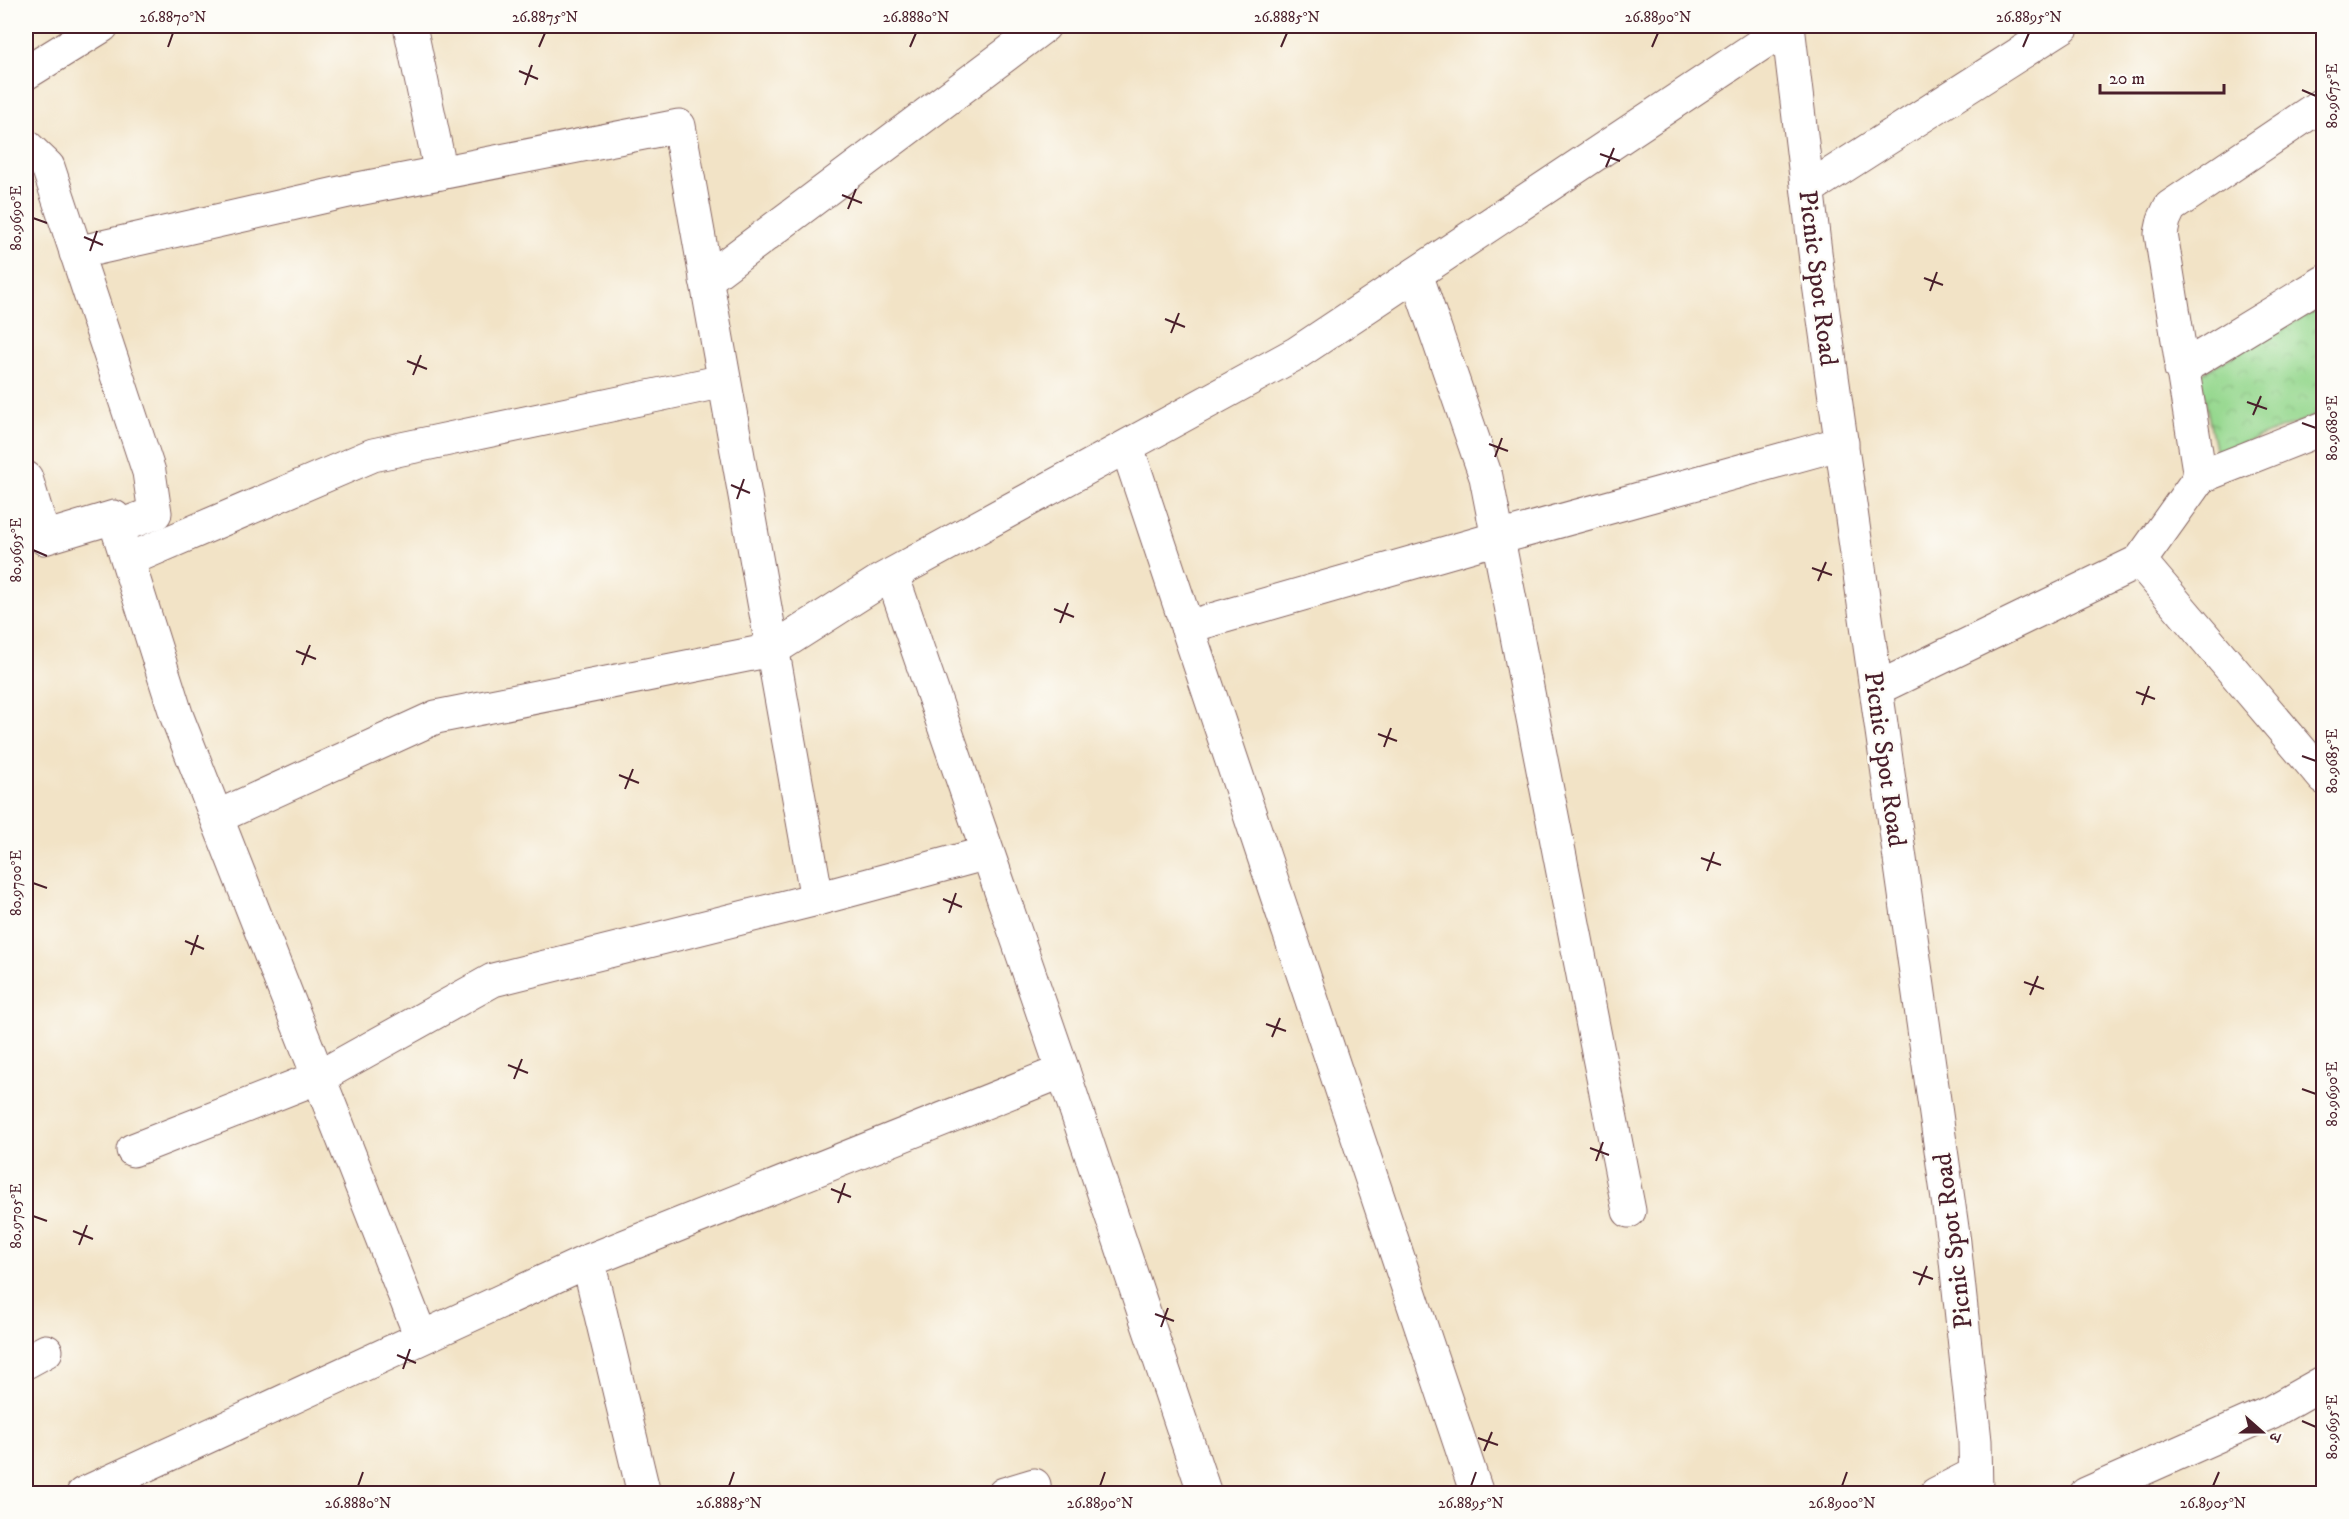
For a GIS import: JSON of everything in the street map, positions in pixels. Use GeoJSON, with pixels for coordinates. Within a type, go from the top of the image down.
{"type":"FeatureCollection","features":[{"type":"Feature","properties":{"kind":"street"},"geometry":{"type":"LineString","coordinates":[[26,73],[102,26]]}},
{"type":"Feature","properties":{"kind":"street"},"geometry":{"type":"LineString","coordinates":[[410,26],[441,173]]}},
{"type":"Feature","properties":{"kind":"street"},"geometry":{"type":"LineString","coordinates":[[706,279],[1044,26]]}},
{"type":"Feature","properties":{"kind":"street"},"geometry":{"type":"LineString","coordinates":[[217,817],[436,717],[772,650],[892,575],[1297,353],[1788,26]]}},
{"type":"Feature","properties":{"kind":"street","name":"Picnic Spot Road"},"geometry":{"type":"LineString","coordinates":[[1788,26],[1842,443],[1954,1242],[1975,1441],[1975,1484]]}},
{"type":"Feature","properties":{"kind":"street"},"geometry":{"type":"LineString","coordinates":[[1808,189],[2063,26]]}},
{"type":"Feature","properties":{"kind":"street"},"geometry":{"type":"LineString","coordinates":[[2200,477],[2161,234],[2163,219],[2170,207],[2324,103]]}},
{"type":"Feature","properties":{"kind":"street"},"geometry":{"type":"LineString","coordinates":[[76,253],[353,190],[679,126],[817,899]]}},
{"type":"Feature","properties":{"kind":"street"},"geometry":{"type":"LineString","coordinates":[[26,146],[48,167],[149,472],[155,513],[117,527]]}},
{"type":"Feature","properties":{"kind":"street"},"geometry":{"type":"LineString","coordinates":[[1416,274],[1486,477],[1629,1211]]}},
{"type":"Feature","properties":{"kind":"street"},"geometry":{"type":"LineString","coordinates":[[2181,369],[2324,282]]}},
{"type":"Feature","properties":{"kind":"street"},"geometry":{"type":"LineString","coordinates":[[128,560],[374,455],[724,381]]}},
{"type":"Feature","properties":{"kind":"street"},"geometry":{"type":"LineString","coordinates":[[1876,689],[2140,561],[2200,477],[2324,428]]}},
{"type":"Feature","properties":{"kind":"street"},"geometry":{"type":"LineString","coordinates":[[1187,627],[1842,443]]}},
{"type":"Feature","properties":{"kind":"street"},"geometry":{"type":"LineString","coordinates":[[1127,447],[1477,1494]]}},
{"type":"Feature","properties":{"kind":"street"},"geometry":{"type":"LineString","coordinates":[[26,478],[44,538],[114,517],[177,717],[421,1337]]}},
{"type":"Feature","properties":{"kind":"street"},"geometry":{"type":"LineString","coordinates":[[2140,561],[2324,778]]}},
{"type":"Feature","properties":{"kind":"street"},"geometry":{"type":"LineString","coordinates":[[892,575],[1205,1494]]}},
{"type":"Feature","properties":{"kind":"street"},"geometry":{"type":"LineString","coordinates":[[133,1150],[319,1077],[493,980],[817,899],[987,853]]}},
{"type":"Feature","properties":{"kind":"street"},"geometry":{"type":"LineString","coordinates":[[83,1494],[588,1260],[1062,1071]]}},
{"type":"Feature","properties":{"kind":"street"},"geometry":{"type":"LineString","coordinates":[[588,1260],[644,1494]]}},
{"type":"Feature","properties":{"kind":"street"},"geometry":{"type":"LineString","coordinates":[[2086,1494],[2271,1412],[2324,1382]]}},
{"type":"Feature","properties":{"kind":"street"},"geometry":{"type":"LineString","coordinates":[[1936,1494],[1975,1484]]}},
{"type":"Feature","properties":{"kind":"street"},"geometry":{"type":"LineString","coordinates":[[1005,1494],[1034,1485],[1035,1494]]}},
{"type":"Feature","properties":{"kind":"green space"},"geometry":{"type":"Polygon","coordinates":[[[2323,306],[2323,413],[2216,453],[2200,374],[2323,306]]]}}]}
